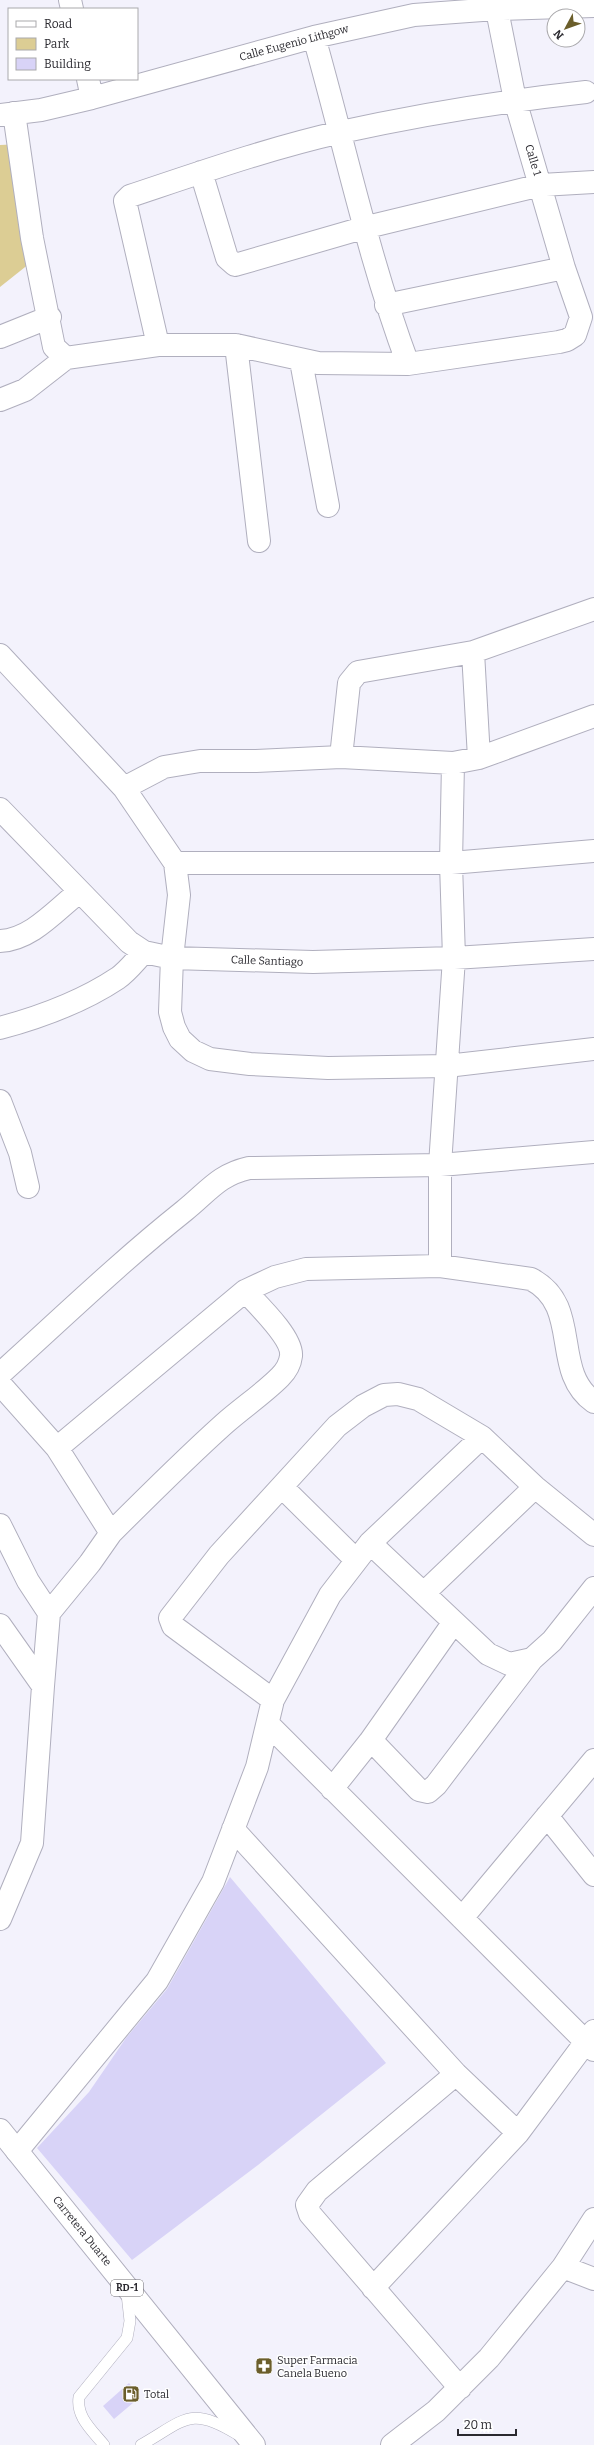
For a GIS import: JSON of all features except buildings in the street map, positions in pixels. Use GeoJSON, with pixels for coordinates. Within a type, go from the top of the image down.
{"type":"FeatureCollection","features":[{"type":"Feature","properties":{"kind":"street","name":"Calle Eugenio Lithgow"},"geometry":{"type":"LineString","coordinates":[[138,78],[414,15],[496,4],[594,6]]}},
{"type":"Feature","properties":{"kind":"street","name":"Calle 1"},"geometry":{"type":"LineString","coordinates":[[408,364],[563,341],[575,335],[581,317],[564,268],[515,100],[496,4]]}},
{"type":"Feature","properties":{"kind":"street"},"geometry":{"type":"LineString","coordinates":[[0,400],[25,390],[66,358],[158,345],[236,344],[301,361],[318,363],[408,364],[386,305],[363,228],[341,132],[314,37]]}},
{"type":"Feature","properties":{"kind":"street","name":"Calle Eugenio Lithgow"},"geometry":{"type":"LineString","coordinates":[[7,114],[90,89],[129,80]]}},
{"type":"Feature","properties":{"kind":"street"},"geometry":{"type":"LineString","coordinates":[[158,345],[125,201],[130,196],[201,172],[341,132],[515,100],[586,92]]}},
{"type":"Feature","properties":{"kind":"street"},"geometry":{"type":"LineString","coordinates":[[7,114],[50,318],[54,347],[66,358]]}},
{"type":"Feature","properties":{"kind":"street"},"geometry":{"type":"LineString","coordinates":[[201,172],[227,258],[235,265],[363,228],[541,185],[594,182]]}},
{"type":"Feature","properties":{"kind":"street"},"geometry":{"type":"LineString","coordinates":[[386,305],[564,268]]}},
{"type":"Feature","properties":{"kind":"street"},"geometry":{"type":"LineString","coordinates":[[0,337],[50,318]]}},
{"type":"Feature","properties":{"kind":"street"},"geometry":{"type":"LineString","coordinates":[[236,344],[259,541]]}},
{"type":"Feature","properties":{"kind":"street"},"geometry":{"type":"LineString","coordinates":[[301,361],[328,506]]}},
{"type":"Feature","properties":{"kind":"street"},"geometry":{"type":"LineString","coordinates":[[341,757],[349,683],[358,672],[473,652],[594,609]]}},
{"type":"Feature","properties":{"kind":"street"},"geometry":{"type":"LineString","coordinates":[[473,652],[479,758]]}},
{"type":"Feature","properties":{"kind":"street"},"geometry":{"type":"LineString","coordinates":[[0,655],[124,788],[175,863],[179,895],[172,958],[170,1012],[174,1027],[180,1039],[192,1051],[210,1059],[250,1064],[328,1068],[447,1066],[594,1049]]}},
{"type":"Feature","properties":{"kind":"street"},"geometry":{"type":"LineString","coordinates":[[124,788],[164,767],[200,761],[256,761],[341,757],[454,762],[479,758],[594,716]]}},
{"type":"Feature","properties":{"kind":"street"},"geometry":{"type":"LineString","coordinates":[[440,1266],[440,1166],[454,958],[451,863],[454,762]]}},
{"type":"Feature","properties":{"kind":"street","name":"Calle Santiago"},"geometry":{"type":"LineString","coordinates":[[0,809],[128,942],[144,952],[172,958],[313,962],[454,958],[594,949]]}},
{"type":"Feature","properties":{"kind":"street"},"geometry":{"type":"LineString","coordinates":[[175,863],[451,863],[594,852]]}},
{"type":"Feature","properties":{"kind":"street"},"geometry":{"type":"LineString","coordinates":[[0,941],[12,940],[31,931],[79,892]]}},
{"type":"Feature","properties":{"kind":"street"},"geometry":{"type":"LineString","coordinates":[[0,1028],[34,1019],[70,1005],[119,977],[144,952]]}},
{"type":"Feature","properties":{"kind":"street"},"geometry":{"type":"LineString","coordinates":[[0,1101],[20,1153],[28,1187]]}},
{"type":"Feature","properties":{"kind":"street"},"geometry":{"type":"LineString","coordinates":[[0,1374],[147,1240],[200,1198],[212,1185],[226,1176],[249,1168],[440,1166],[594,1152]]}},
{"type":"Feature","properties":{"kind":"street"},"geometry":{"type":"LineString","coordinates":[[57,1448],[245,1291],[275,1277],[306,1269],[440,1266],[500,1273],[531,1279],[544,1286],[556,1301],[561,1315],[571,1371],[578,1386],[594,1402]]}},
{"type":"Feature","properties":{"kind":"street"},"geometry":{"type":"LineString","coordinates":[[0,1919],[32,1843],[49,1613],[90,1563],[111,1533],[162,1481],[280,1377],[289,1366],[291,1354],[285,1340],[273,1322],[245,1291]]}},
{"type":"Feature","properties":{"kind":"street"},"geometry":{"type":"LineString","coordinates":[[0,1384],[57,1448],[111,1533]]}},
{"type":"Feature","properties":{"kind":"street"},"geometry":{"type":"LineString","coordinates":[[273,1700],[169,1622],[178,1606],[219,1555],[338,1426],[363,1406],[384,1395],[398,1394],[418,1399],[482,1437],[535,1487],[594,1535]]}},
{"type":"Feature","properties":{"kind":"street"},"geometry":{"type":"LineString","coordinates":[[17,2151],[158,1981],[213,1882],[257,1767],[273,1700],[330,1595],[370,1543],[482,1437]]}},
{"type":"Feature","properties":{"kind":"street"},"geometry":{"type":"LineString","coordinates":[[282,1487],[356,1560]]}},
{"type":"Feature","properties":{"kind":"street"},"geometry":{"type":"LineString","coordinates":[[424,1594],[535,1487]]}},
{"type":"Feature","properties":{"kind":"street"},"geometry":{"type":"LineString","coordinates":[[0,1525],[28,1581],[49,1613]]}},
{"type":"Feature","properties":{"kind":"street"},"geometry":{"type":"LineString","coordinates":[[370,1543],[488,1654],[509,1664],[532,1659]]}},
{"type":"Feature","properties":{"kind":"street"},"geometry":{"type":"LineString","coordinates":[[371,1740],[419,1790],[428,1792],[436,1786],[532,1659],[552,1641],[594,1588]]}},
{"type":"Feature","properties":{"kind":"street"},"geometry":{"type":"LineString","coordinates":[[332,1788],[371,1740],[454,1622]]}},
{"type":"Feature","properties":{"kind":"street"},"geometry":{"type":"LineString","coordinates":[[0,1626],[43,1686]]}},
{"type":"Feature","properties":{"kind":"street"},"geometry":{"type":"LineString","coordinates":[[268,1724],[462,1918],[591,2041],[518,2134],[374,2288]]}},
{"type":"Feature","properties":{"kind":"street"},"geometry":{"type":"LineString","coordinates":[[462,1918],[594,1760]]}},
{"type":"Feature","properties":{"kind":"street"},"geometry":{"type":"LineString","coordinates":[[547,1816],[594,1875]]}},
{"type":"Feature","properties":{"kind":"street"},"geometry":{"type":"LineString","coordinates":[[233,1829],[456,2074],[518,2134]]}},
{"type":"Feature","properties":{"kind":"street"},"geometry":{"type":"LineString","coordinates":[[456,2074],[317,2191],[307,2205],[310,2214],[460,2388]]}},
{"type":"Feature","properties":{"kind":"street","name":"Carretera Duarte"},"geometry":{"type":"LineString","coordinates":[[0,2130],[253,2445]]}},
{"type":"Feature","properties":{"kind":"street"},"geometry":{"type":"LineString","coordinates":[[392,2445],[436,2411],[489,2358],[563,2267],[594,2219]]}},
{"type":"Feature","properties":{"kind":"street"},"geometry":{"type":"LineString","coordinates":[[563,2267],[594,2279]]}},
{"type":"Feature","properties":{"kind":"lane"},"geometry":{"type":"LineString","coordinates":[[104,2445],[80,2416],[77,2406],[79,2397],[127,2338],[129,2304],[124,2283]]}},
{"type":"Feature","properties":{"kind":"lane"},"geometry":{"type":"LineString","coordinates":[[142,2445],[189,2418],[201,2417],[213,2420],[253,2445]]}},
{"type":"Feature","properties":{"kind":"green space"},"geometry":{"type":"Polygon","coordinates":[[[23,144],[44,252],[0,287],[0,145],[23,144]]]}},
{"type":"Feature","properties":{"kind":"place","name":"Super Farmacia Canela Bueno"},"geometry":{"type":"Point","coordinates":[264,2366]}},
{"type":"Feature","properties":{"kind":"place","name":"Total"},"geometry":{"type":"Point","coordinates":[131,2394]}}]}
